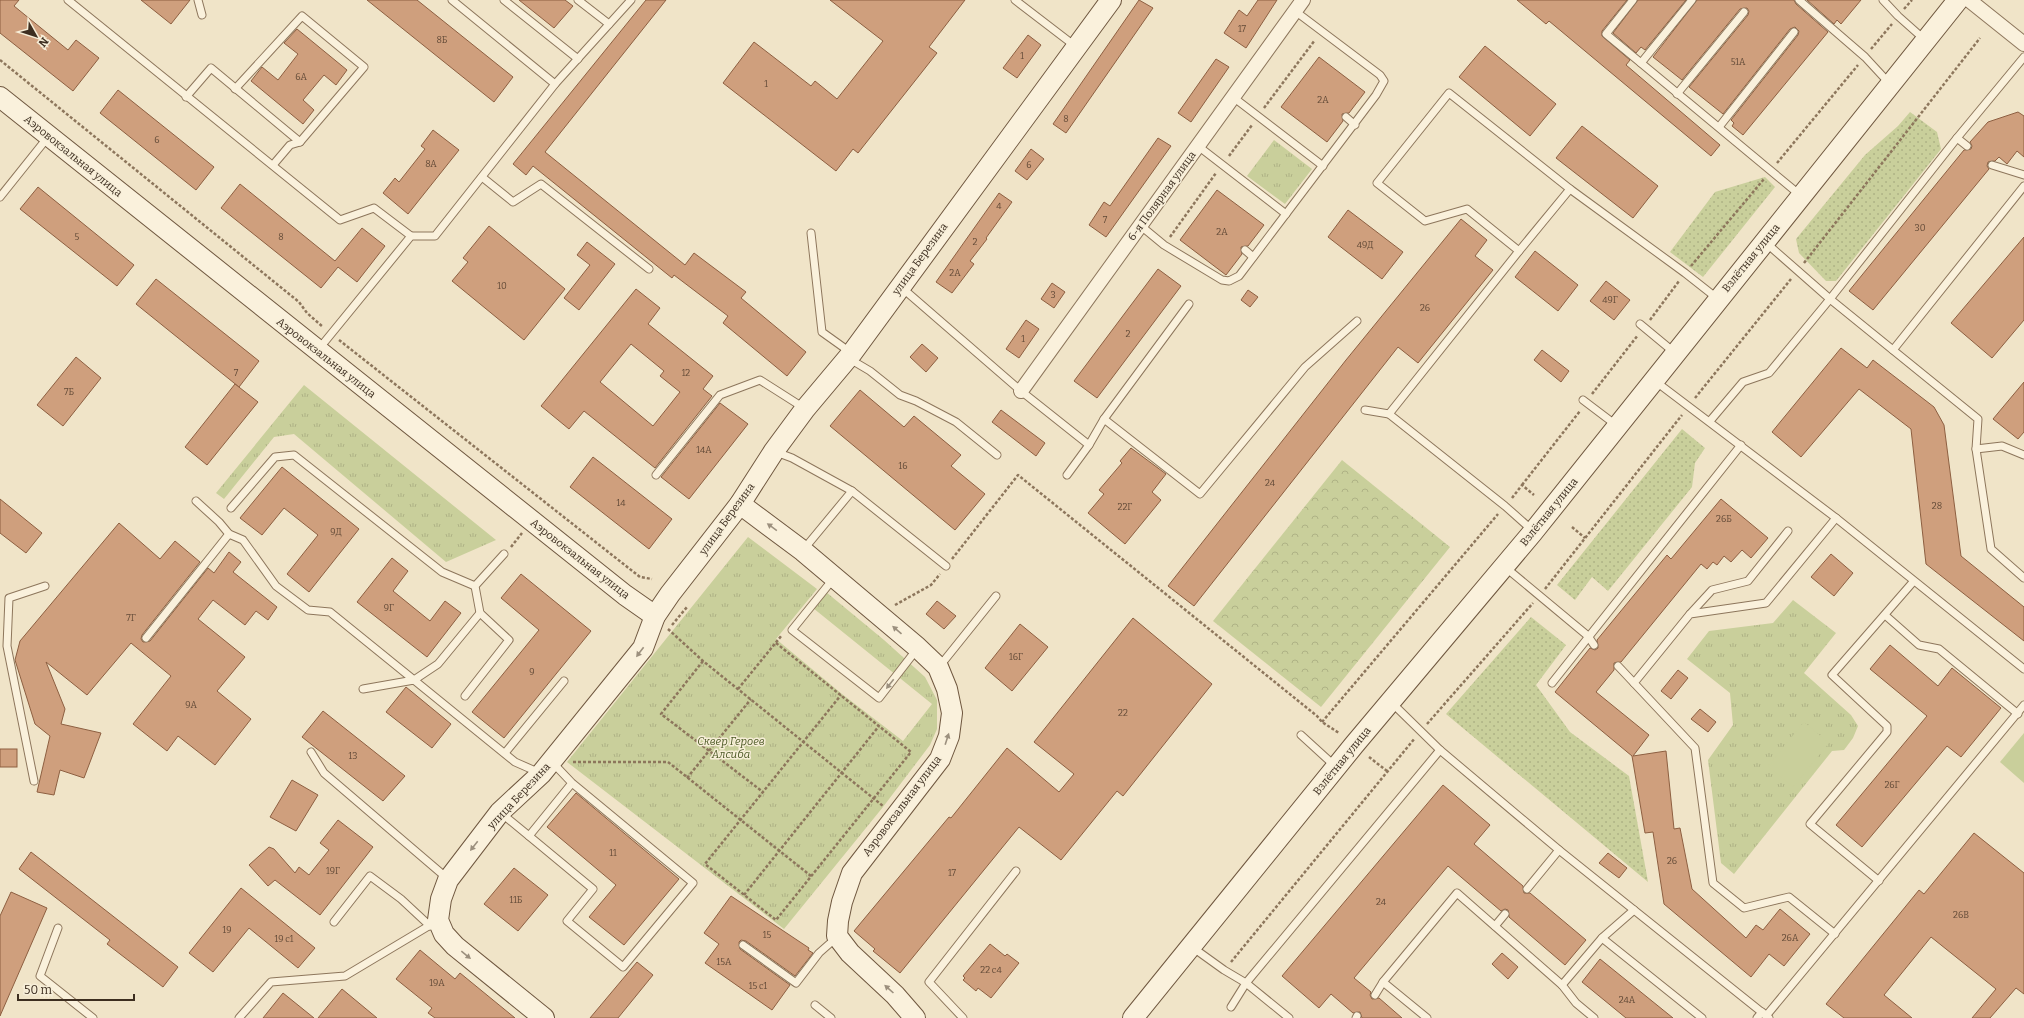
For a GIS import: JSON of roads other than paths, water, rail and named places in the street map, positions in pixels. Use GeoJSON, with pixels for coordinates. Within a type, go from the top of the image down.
{"type":"FeatureCollection","features":[{"type":"Feature","properties":{"kind":"street","name":"улица Березина"},"geometry":{"type":"LineString","coordinates":[[434,923],[448,880],[500,812],[554,766],[643,648],[655,616],[740,504],[774,451],[806,409],[850,356],[1111,0]]}},
{"type":"Feature","properties":{"kind":"street","name":"Взлётная улица"},"geometry":{"type":"LineString","coordinates":[[1133,1018],[1192,947],[1336,767],[1534,532],[1654,379],[1958,0]]}},
{"type":"Feature","properties":{"kind":"street"},"geometry":{"type":"LineString","coordinates":[[1969,0],[2024,44]]}},
{"type":"Feature","properties":{"kind":"street","name":"6-я Полярная улица"},"geometry":{"type":"LineString","coordinates":[[1021,391],[1299,5]]}},
{"type":"Feature","properties":{"kind":"street","name":"Аэровокзальная улица"},"geometry":{"type":"LineString","coordinates":[[0,97],[48,137],[317,351],[625,595],[655,616]]}},
{"type":"Feature","properties":{"kind":"street","name":"Аэровокзальная улица"},"geometry":{"type":"LineString","coordinates":[[740,504],[803,551],[834,578],[862,599],[918,648],[938,667],[947,690],[952,713],[949,736],[940,759],[852,873],[842,902],[838,921],[838,936]]}},
{"type":"Feature","properties":{"kind":"street"},"geometry":{"type":"LineString","coordinates":[[434,923],[455,946],[544,1018]]}},
{"type":"Feature","properties":{"kind":"street"},"geometry":{"type":"LineString","coordinates":[[838,936],[850,953],[895,994],[915,1018]]}},
{"type":"Feature","properties":{"kind":"lane"},"geometry":{"type":"LineString","coordinates":[[68,0],[186,97],[340,220],[374,208],[411,236],[435,236],[556,84],[631,0]]}},
{"type":"Feature","properties":{"kind":"lane"},"geometry":{"type":"LineString","coordinates":[[198,0],[202,15]]}},
{"type":"Feature","properties":{"kind":"lane"},"geometry":{"type":"LineString","coordinates":[[452,0],[556,84]]}},
{"type":"Feature","properties":{"kind":"lane"},"geometry":{"type":"LineString","coordinates":[[504,0],[578,59]]}},
{"type":"Feature","properties":{"kind":"lane"},"geometry":{"type":"LineString","coordinates":[[578,0],[609,24]]}},
{"type":"Feature","properties":{"kind":"lane"},"geometry":{"type":"LineString","coordinates":[[1015,0],[1077,47]]}},
{"type":"Feature","properties":{"kind":"lane"},"geometry":{"type":"LineString","coordinates":[[1633,0],[1606,34],[1802,196]]}},
{"type":"Feature","properties":{"kind":"lane"},"geometry":{"type":"LineString","coordinates":[[1641,63],[1692,0]]}},
{"type":"Feature","properties":{"kind":"lane"},"geometry":{"type":"LineString","coordinates":[[1799,0],[1865,57],[1891,84]]}},
{"type":"Feature","properties":{"kind":"lane"},"geometry":{"type":"LineString","coordinates":[[1883,0],[1898,16],[1926,40]]}},
{"type":"Feature","properties":{"kind":"lane"},"geometry":{"type":"LineString","coordinates":[[1141,226],[1164,245],[1222,280],[1229,281],[1240,276],[1376,95],[1384,80],[1380,75],[1321,31],[1299,5]]}},
{"type":"Feature","properties":{"kind":"lane"},"geometry":{"type":"LineString","coordinates":[[1677,94],[1744,12]]}},
{"type":"Feature","properties":{"kind":"lane"},"geometry":{"type":"LineString","coordinates":[[235,89],[302,16],[364,67],[300,142],[290,145],[273,165]]}},
{"type":"Feature","properties":{"kind":"lane"},"geometry":{"type":"LineString","coordinates":[[1718,127],[1794,32]]}},
{"type":"Feature","properties":{"kind":"lane"},"geometry":{"type":"LineString","coordinates":[[1710,421],[1743,382],[1769,373],[1830,299],[1957,138],[2024,57]]}},
{"type":"Feature","properties":{"kind":"lane"},"geometry":{"type":"LineString","coordinates":[[186,97],[211,68],[300,142]]}},
{"type":"Feature","properties":{"kind":"lane"},"geometry":{"type":"LineString","coordinates":[[1519,251],[1467,210],[1425,220],[1377,183],[1449,93],[1570,189],[1718,299]]}},
{"type":"Feature","properties":{"kind":"lane"},"geometry":{"type":"LineString","coordinates":[[1233,97],[1323,166]]}},
{"type":"Feature","properties":{"kind":"lane"},"geometry":{"type":"LineString","coordinates":[[1346,117],[1354,125]]}},
{"type":"Feature","properties":{"kind":"lane"},"geometry":{"type":"LineString","coordinates":[[0,197],[48,137]]}},
{"type":"Feature","properties":{"kind":"lane"},"geometry":{"type":"LineString","coordinates":[[1957,138],[1967,146]]}},
{"type":"Feature","properties":{"kind":"lane"},"geometry":{"type":"LineString","coordinates":[[1198,146],[1286,214]]}},
{"type":"Feature","properties":{"kind":"lane"},"geometry":{"type":"LineString","coordinates":[[1992,165],[2024,174]]}},
{"type":"Feature","properties":{"kind":"lane"},"geometry":{"type":"LineString","coordinates":[[482,177],[513,202],[541,184],[649,269]]}},
{"type":"Feature","properties":{"kind":"lane"},"geometry":{"type":"LineString","coordinates":[[1893,350],[2024,186]]}},
{"type":"Feature","properties":{"kind":"lane"},"geometry":{"type":"LineString","coordinates":[[1389,414],[1570,189]]}},
{"type":"Feature","properties":{"kind":"lane"},"geometry":{"type":"LineString","coordinates":[[811,232],[822,332],[900,395],[916,401],[956,422],[997,455]]}},
{"type":"Feature","properties":{"kind":"lane"},"geometry":{"type":"LineString","coordinates":[[317,351],[411,236]]}},
{"type":"Feature","properties":{"kind":"lane"},"geometry":{"type":"LineString","coordinates":[[1765,242],[1830,299],[1978,419],[1976,449],[1991,550],[2024,578]]}},
{"type":"Feature","properties":{"kind":"lane"},"geometry":{"type":"LineString","coordinates":[[1245,250],[1254,257]]}},
{"type":"Feature","properties":{"kind":"lane"},"geometry":{"type":"LineString","coordinates":[[900,286],[1021,391],[1089,445]]}},
{"type":"Feature","properties":{"kind":"lane"},"geometry":{"type":"LineString","coordinates":[[1066,475],[1089,445],[1104,419],[1189,304]]}},
{"type":"Feature","properties":{"kind":"lane"},"geometry":{"type":"LineString","coordinates":[[1104,419],[1200,494],[1305,367],[1357,321]]}},
{"type":"Feature","properties":{"kind":"lane"},"geometry":{"type":"LineString","coordinates":[[1642,326],[1675,353]]}},
{"type":"Feature","properties":{"kind":"lane"},"geometry":{"type":"LineString","coordinates":[[1654,379],[1836,518],[2024,669]]}},
{"type":"Feature","properties":{"kind":"lane"},"geometry":{"type":"LineString","coordinates":[[656,475],[720,395],[760,380],[806,409]]}},
{"type":"Feature","properties":{"kind":"lane"},"geometry":{"type":"LineString","coordinates":[[1584,401],[1617,426]]}},
{"type":"Feature","properties":{"kind":"lane"},"geometry":{"type":"LineString","coordinates":[[1365,410],[1389,414],[1505,506],[1534,532]]}},
{"type":"Feature","properties":{"kind":"lane"},"geometry":{"type":"LineString","coordinates":[[1552,683],[1741,445]]}},
{"type":"Feature","properties":{"kind":"lane"},"geometry":{"type":"LineString","coordinates":[[1976,449],[2002,446],[2024,455]]}},
{"type":"Feature","properties":{"kind":"lane"},"geometry":{"type":"LineString","coordinates":[[774,451],[792,458],[852,491],[946,566]]}},
{"type":"Feature","properties":{"kind":"lane"},"geometry":{"type":"LineString","coordinates":[[231,508],[275,457],[294,455],[442,572],[475,586]]}},
{"type":"Feature","properties":{"kind":"lane"},"geometry":{"type":"LineString","coordinates":[[803,551],[852,491]]}},
{"type":"Feature","properties":{"kind":"lane"},"geometry":{"type":"LineString","coordinates":[[196,502],[219,522],[229,534],[243,540],[276,586],[308,610],[330,612],[515,762],[554,766],[572,783],[693,883],[623,967],[567,921],[593,889],[500,812]]}},
{"type":"Feature","properties":{"kind":"lane"},"geometry":{"type":"LineString","coordinates":[[1690,614],[1766,603],[1836,518]]}},
{"type":"Feature","properties":{"kind":"lane"},"geometry":{"type":"LineString","coordinates":[[1634,683],[1690,614],[1712,590],[1748,581],[1788,531]]}},
{"type":"Feature","properties":{"kind":"lane"},"geometry":{"type":"LineString","coordinates":[[146,638],[229,534]]}},
{"type":"Feature","properties":{"kind":"lane"},"geometry":{"type":"LineString","coordinates":[[475,586],[504,554]]}},
{"type":"Feature","properties":{"kind":"lane"},"geometry":{"type":"LineString","coordinates":[[1505,567],[1588,636],[1594,645]]}},
{"type":"Feature","properties":{"kind":"lane"},"geometry":{"type":"LineString","coordinates":[[834,578],[792,630],[878,698],[918,648]]}},
{"type":"Feature","properties":{"kind":"lane"},"geometry":{"type":"LineString","coordinates":[[1879,881],[1810,824],[1886,732],[1887,726],[1832,675],[1914,582]]}},
{"type":"Feature","properties":{"kind":"lane"},"geometry":{"type":"LineString","coordinates":[[34,781],[7,646],[9,598],[45,586]]}},
{"type":"Feature","properties":{"kind":"lane"},"geometry":{"type":"LineString","coordinates":[[465,696],[509,640],[480,614],[475,586]]}},
{"type":"Feature","properties":{"kind":"lane"},"geometry":{"type":"LineString","coordinates":[[938,667],[996,596]]}},
{"type":"Feature","properties":{"kind":"lane"},"geometry":{"type":"LineString","coordinates":[[363,688],[414,680],[438,664],[480,614]]}},
{"type":"Feature","properties":{"kind":"lane"},"geometry":{"type":"LineString","coordinates":[[1885,615],[1919,645],[1939,649],[2018,714]]}},
{"type":"Feature","properties":{"kind":"lane"},"geometry":{"type":"LineString","coordinates":[[1618,666],[1695,748],[1713,883],[1744,908],[1789,897],[1835,934]]}},
{"type":"Feature","properties":{"kind":"lane"},"geometry":{"type":"LineString","coordinates":[[505,753],[564,680]]}},
{"type":"Feature","properties":{"kind":"lane"},"geometry":{"type":"LineString","coordinates":[[1391,702],[1440,750],[1559,850],[1766,1015]]}},
{"type":"Feature","properties":{"kind":"lane"},"geometry":{"type":"LineString","coordinates":[[1757,1018],[1766,1015],[1835,934],[2024,705]]}},
{"type":"Feature","properties":{"kind":"lane"},"geometry":{"type":"LineString","coordinates":[[1301,735],[1336,767]]}},
{"type":"Feature","properties":{"kind":"lane"},"geometry":{"type":"LineString","coordinates":[[1231,1007],[1246,983],[1440,750]]}},
{"type":"Feature","properties":{"kind":"lane"},"geometry":{"type":"LineString","coordinates":[[311,752],[324,773],[448,880]]}},
{"type":"Feature","properties":{"kind":"lane"},"geometry":{"type":"LineString","coordinates":[[529,836],[572,783]]}},
{"type":"Feature","properties":{"kind":"lane"},"geometry":{"type":"LineString","coordinates":[[1526,889],[1559,850]]}},
{"type":"Feature","properties":{"kind":"lane"},"geometry":{"type":"LineString","coordinates":[[963,1018],[929,982],[1016,871]]}},
{"type":"Feature","properties":{"kind":"lane"},"geometry":{"type":"LineString","coordinates":[[239,1018],[271,982],[345,976],[434,923],[370,876],[334,922]]}},
{"type":"Feature","properties":{"kind":"lane"},"geometry":{"type":"LineString","coordinates":[[1375,995],[1383,982],[1457,893],[1562,985],[1576,1003],[1594,1018]]}},
{"type":"Feature","properties":{"kind":"lane"},"geometry":{"type":"LineString","coordinates":[[1562,985],[1602,938],[1634,910]]}},
{"type":"Feature","properties":{"kind":"lane"},"geometry":{"type":"LineString","coordinates":[[1495,926],[1505,914]]}},
{"type":"Feature","properties":{"kind":"lane"},"geometry":{"type":"LineString","coordinates":[[58,928],[40,976],[93,1018]]}},
{"type":"Feature","properties":{"kind":"lane"},"geometry":{"type":"LineString","coordinates":[[743,945],[796,983],[819,953],[838,936]]}},
{"type":"Feature","properties":{"kind":"lane"},"geometry":{"type":"LineString","coordinates":[[1602,938],[1702,1018]]}},
{"type":"Feature","properties":{"kind":"lane"},"geometry":{"type":"LineString","coordinates":[[1192,947],[1224,970],[1246,983],[1288,1018]]}},
{"type":"Feature","properties":{"kind":"lane"},"geometry":{"type":"LineString","coordinates":[[1383,982],[1427,1018]]}},
{"type":"Feature","properties":{"kind":"lane"},"geometry":{"type":"LineString","coordinates":[[815,1005],[831,1018]]}},
{"type":"Feature","properties":{"kind":"park label","name":"Сквер Героев Алсиба"},"geometry":{"type":"Point","coordinates":[731,747]}}]}
